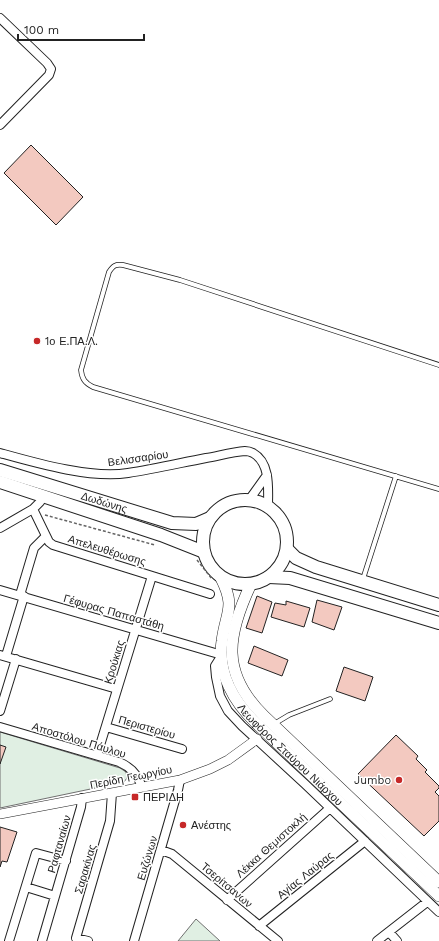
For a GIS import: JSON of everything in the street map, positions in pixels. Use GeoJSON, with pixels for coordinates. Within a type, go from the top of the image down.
{"type":"FeatureCollection","features":[{"type":"Feature","properties":{"kind":"main road","name":"Δωδώνης"},"geometry":{"type":"LineString","coordinates":[[0,470],[172,523],[196,524],[210,518]]}},
{"type":"Feature","properties":{"kind":"main road","name":"Δωδώνης"},"geometry":{"type":"LineString","coordinates":[[0,482],[161,535],[204,552]]}},
{"type":"Feature","properties":{"kind":"main road","name":"Δωδώνης"},"geometry":{"type":"LineString","coordinates":[[221,578],[209,566],[202,542],[203,534],[210,518],[218,509],[228,503],[236,500],[249,500],[261,502],[268,506],[280,518],[284,525],[287,537],[287,550]]}},
{"type":"Feature","properties":{"kind":"main road"},"geometry":{"type":"LineString","coordinates":[[221,578],[237,584],[251,584],[262,581],[269,577],[281,565],[287,550],[301,562],[439,605]]}},
{"type":"Feature","properties":{"kind":"main road"},"geometry":{"type":"LineString","coordinates":[[269,577],[290,578],[439,623]]}},
{"type":"Feature","properties":{"kind":"main road","name":"Λεωφόρος Σταύρου Νιάρχου"},"geometry":{"type":"LineString","coordinates":[[221,578],[228,591],[230,606],[222,638],[223,668],[231,692],[236,700],[247,714],[439,896]]}},
{"type":"Feature","properties":{"kind":"main road","name":"Λεωφόρος Σταύρου Νιάρχου"},"geometry":{"type":"LineString","coordinates":[[251,584],[241,605],[232,644],[233,664],[238,682],[245,696],[254,707],[436,879]]}},
{"type":"Feature","properties":{"kind":"street"},"geometry":{"type":"LineString","coordinates":[[0,18],[48,63],[51,69],[49,75],[0,125]]}},
{"type":"Feature","properties":{"kind":"street","name":"Βελισσαρίου"},"geometry":{"type":"LineString","coordinates":[[0,453],[76,471],[101,474],[126,473],[244,451],[253,453],[263,463],[267,475],[268,506]]}},
{"type":"Feature","properties":{"kind":"street"},"geometry":{"type":"LineString","coordinates":[[249,500],[267,475]]}},
{"type":"Feature","properties":{"kind":"street"},"geometry":{"type":"LineString","coordinates":[[0,528],[33,509],[43,497]]}},
{"type":"Feature","properties":{"kind":"street","name":"Απελευθέρωσης"},"geometry":{"type":"LineString","coordinates":[[33,509],[46,536],[50,543],[54,546],[210,594]]}},
{"type":"Feature","properties":{"kind":"street"},"geometry":{"type":"LineString","coordinates":[[46,536],[34,548],[22,596],[3,656],[117,689]]}},
{"type":"Feature","properties":{"kind":"street","name":"Κρούκιας"},"geometry":{"type":"LineString","coordinates":[[97,755],[152,576]]}},
{"type":"Feature","properties":{"kind":"street","name":"Γέφυρας Παπαστάθη"},"geometry":{"type":"LineString","coordinates":[[0,590],[222,655]]}},
{"type":"Feature","properties":{"kind":"street"},"geometry":{"type":"LineString","coordinates":[[222,655],[215,666],[218,688],[225,707],[234,719],[439,912]]}},
{"type":"Feature","properties":{"kind":"street"},"geometry":{"type":"LineString","coordinates":[[0,711],[2,694],[16,659]]}},
{"type":"Feature","properties":{"kind":"street","name":"Περιστερίου"},"geometry":{"type":"LineString","coordinates":[[106,726],[182,749]]}},
{"type":"Feature","properties":{"kind":"street","name":"Αποστόλου Πάυλου"},"geometry":{"type":"LineString","coordinates":[[0,727],[119,762],[131,769],[138,776],[142,787]]}},
{"type":"Feature","properties":{"kind":"street","name":"Περίδη Γεωργίου"},"geometry":{"type":"LineString","coordinates":[[0,814],[180,780],[210,769],[228,760],[256,739]]}},
{"type":"Feature","properties":{"kind":"street","name":"Ευζώνων"},"geometry":{"type":"LineString","coordinates":[[134,941],[180,780]]}},
{"type":"Feature","properties":{"kind":"street","name":"Σαρακίνας"},"geometry":{"type":"LineString","coordinates":[[88,941],[76,938],[110,821],[112,793]]}},
{"type":"Feature","properties":{"kind":"street","name":"Ραφταναίων"},"geometry":{"type":"LineString","coordinates":[[42,941],[81,808],[82,798]]}},
{"type":"Feature","properties":{"kind":"street","name":"Λέκκα Θεμιστοκλή"},"geometry":{"type":"LineString","coordinates":[[227,900],[330,808]]}},
{"type":"Feature","properties":{"kind":"street","name":"Αγίας Λαύρας"},"geometry":{"type":"LineString","coordinates":[[260,926],[365,841]]}},
{"type":"Feature","properties":{"kind":"street","name":"Τσερίτσανων"},"geometry":{"type":"LineString","coordinates":[[161,850],[172,854],[278,941]]}},
{"type":"Feature","properties":{"kind":"street"},"geometry":{"type":"LineString","coordinates":[[10,941],[36,853],[66,861]]}},
{"type":"Feature","properties":{"kind":"street"},"geometry":{"type":"LineString","coordinates":[[26,887],[55,896]]}},
{"type":"Feature","properties":{"kind":"street"},"geometry":{"type":"LineString","coordinates":[[377,941],[428,902]]}},
{"type":"Feature","properties":{"kind":"street"},"geometry":{"type":"LineString","coordinates":[[389,932],[397,941]]}},
{"type":"Feature","properties":{"kind":"lane"},"geometry":{"type":"LineString","coordinates":[[439,365],[180,280],[116,264],[108,272],[82,361],[81,370],[82,378],[87,384],[100,389],[439,489]]}},
{"type":"Feature","properties":{"kind":"lane"},"geometry":{"type":"LineString","coordinates":[[363,582],[396,476]]}},
{"type":"Feature","properties":{"kind":"lane"},"geometry":{"type":"LineString","coordinates":[[273,724],[289,715],[330,699]]}},
{"type":"Feature","properties":{"kind":"green space"},"geometry":{"type":"Polygon","coordinates":[[[0,732],[120,768],[126,772],[127,778],[124,782],[0,808],[0,732]]]}},
{"type":"Feature","properties":{"kind":"green space"},"geometry":{"type":"Polygon","coordinates":[[[196,919],[220,941],[178,941],[196,919]]]}},
{"type":"Feature","properties":{"kind":"building"},"geometry":{"type":"Polygon","coordinates":[[[31,145],[83,197],[56,225],[4,173],[31,145]]]}},
{"type":"Feature","properties":{"kind":"building"},"geometry":{"type":"Polygon","coordinates":[[[257,596],[272,602],[262,633],[246,628],[257,596]]]}},
{"type":"Feature","properties":{"kind":"building"},"geometry":{"type":"Polygon","coordinates":[[[317,600],[342,607],[334,630],[312,622],[317,600]]]}},
{"type":"Feature","properties":{"kind":"building"},"geometry":{"type":"Polygon","coordinates":[[[286,601],[310,608],[304,627],[271,617],[275,603],[286,605],[286,601]]]}},
{"type":"Feature","properties":{"kind":"building"},"geometry":{"type":"Polygon","coordinates":[[[254,646],[288,660],[282,676],[248,663],[254,646]]]}},
{"type":"Feature","properties":{"kind":"building"},"geometry":{"type":"Polygon","coordinates":[[[344,667],[373,677],[365,701],[336,691],[344,667]]]}},
{"type":"Feature","properties":{"kind":"building","name":"Jumbo"},"geometry":{"type":"Polygon","coordinates":[[[396,735],[418,756],[416,759],[427,770],[425,772],[439,786],[435,792],[439,796],[439,821],[424,836],[358,774],[396,735]]]}},
{"type":"Feature","properties":{"kind":"building"},"geometry":{"type":"Polygon","coordinates":[[[0,745],[6,747],[0,764],[0,745]]]}},
{"type":"Feature","properties":{"kind":"building"},"geometry":{"type":"Polygon","coordinates":[[[0,827],[17,832],[7,862],[2,861],[0,867],[0,827]]]}},
{"type":"Feature","properties":{"kind":"place","name":"1ο Ε.ΠΑ.Λ."},"geometry":{"type":"Point","coordinates":[37,341]}},
{"type":"Feature","properties":{"kind":"place","name":"Jumbo"},"geometry":{"type":"Point","coordinates":[399,780]}},
{"type":"Feature","properties":{"kind":"place","name":"ΠΕΡΙΔΗ"},"geometry":{"type":"Point","coordinates":[135,797]}},
{"type":"Feature","properties":{"kind":"place","name":"Ανέστης"},"geometry":{"type":"Point","coordinates":[183,825]}}]}
